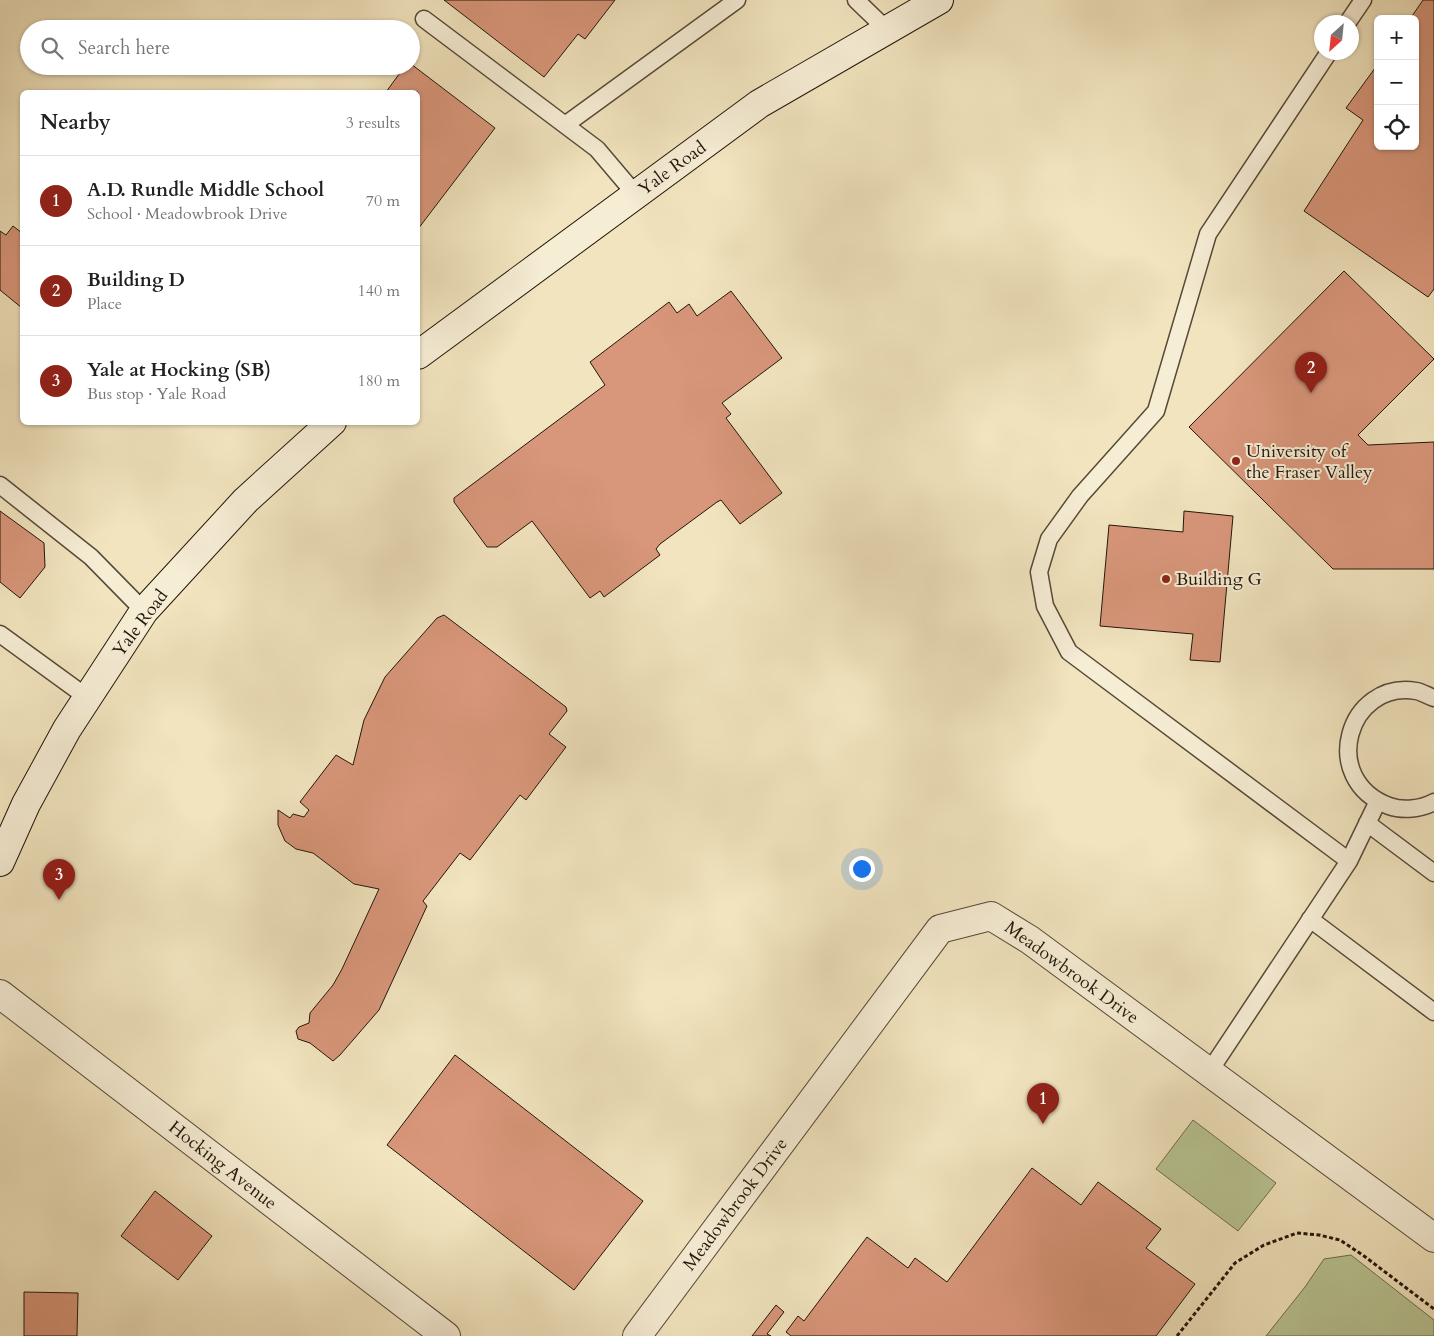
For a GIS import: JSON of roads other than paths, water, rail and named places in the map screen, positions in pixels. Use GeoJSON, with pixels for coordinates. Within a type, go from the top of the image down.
{"type":"FeatureCollection","features":[{"type":"Feature","properties":{"kind":"street","name":"Yale Road"},"geometry":{"type":"LineString","coordinates":[[420,354],[759,104],[939,0]]}},
{"type":"Feature","properties":{"kind":"street","name":"Yale Road"},"geometry":{"type":"LineString","coordinates":[[0,862],[26,804],[67,729],[144,611],[246,500],[329,425]]}},
{"type":"Feature","properties":{"kind":"street","name":"Meadowbrook Drive"},"geometry":{"type":"LineString","coordinates":[[637,1336],[940,929],[992,916],[1030,940],[1434,1238]]}},
{"type":"Feature","properties":{"kind":"street","name":"Hocking Avenue"},"geometry":{"type":"LineString","coordinates":[[0,994],[446,1336]]}},
{"type":"Feature","properties":{"kind":"lane"},"geometry":{"type":"LineString","coordinates":[[565,125],[737,0]]}},
{"type":"Feature","properties":{"kind":"lane"},"geometry":{"type":"LineString","coordinates":[[856,0],[886,30]]}},
{"type":"Feature","properties":{"kind":"lane"},"geometry":{"type":"LineString","coordinates":[[1353,15],[1363,0]]}},
{"type":"Feature","properties":{"kind":"lane"},"geometry":{"type":"LineString","coordinates":[[424,19],[597,149],[636,195]]}},
{"type":"Feature","properties":{"kind":"lane"},"geometry":{"type":"LineString","coordinates":[[1323,60],[1208,234],[1156,411],[1080,496],[1049,539],[1039,572],[1045,606],[1070,652],[1349,861]]}},
{"type":"Feature","properties":{"kind":"lane"},"geometry":{"type":"LineString","coordinates":[[0,485],[90,557],[144,611]]}},
{"type":"Feature","properties":{"kind":"lane"},"geometry":{"type":"LineString","coordinates":[[0,634],[88,698]]}},
{"type":"Feature","properties":{"kind":"lane"},"geometry":{"type":"LineString","coordinates":[[1434,698],[1416,691],[1396,692],[1376,699],[1361,713],[1351,730],[1348,750],[1352,771],[1362,788],[1378,801],[1395,808],[1414,808],[1434,802]]}},
{"type":"Feature","properties":{"kind":"lane"},"geometry":{"type":"LineString","coordinates":[[1209,1072],[1349,861],[1378,801]]}},
{"type":"Feature","properties":{"kind":"lane"},"geometry":{"type":"LineString","coordinates":[[1367,823],[1434,873]]}},
{"type":"Feature","properties":{"kind":"lane"},"geometry":{"type":"LineString","coordinates":[[1310,919],[1434,1012]]}},
{"type":"Feature","properties":{"kind":"place","name":"Building D"},"geometry":{"type":"Point","coordinates":[1311,393]}},
{"type":"Feature","properties":{"kind":"place","name":"University of the Fraser Valley"},"geometry":{"type":"Point","coordinates":[1236,461]}},
{"type":"Feature","properties":{"kind":"place","name":"Building G"},"geometry":{"type":"Point","coordinates":[1166,579]}},
{"type":"Feature","properties":{"kind":"place","name":"Yale at Hocking (SB)"},"geometry":{"type":"Point","coordinates":[59,900]}},
{"type":"Feature","properties":{"kind":"place","name":"A.D. Rundle Middle School"},"geometry":{"type":"Point","coordinates":[1043,1124]}}]}
